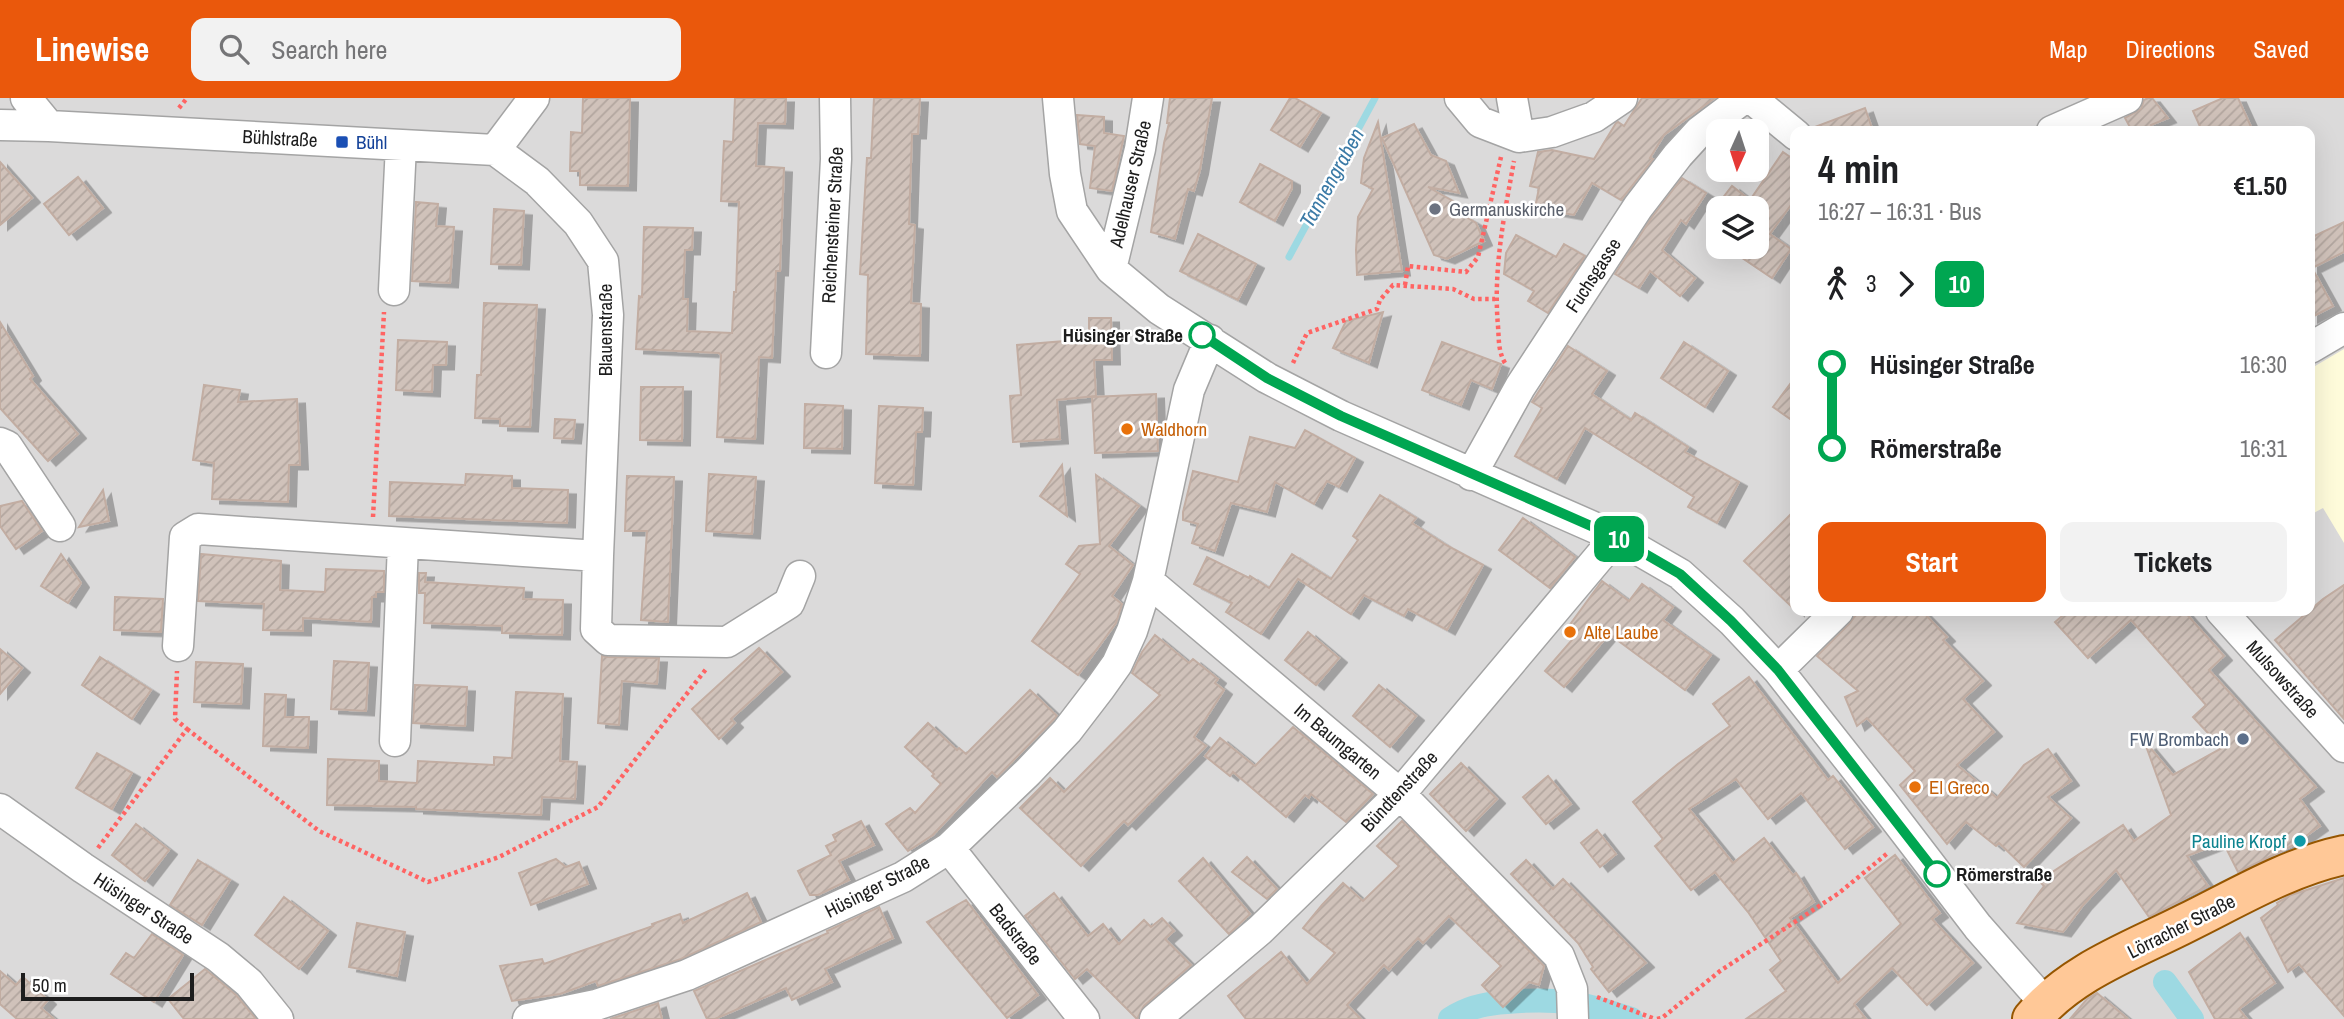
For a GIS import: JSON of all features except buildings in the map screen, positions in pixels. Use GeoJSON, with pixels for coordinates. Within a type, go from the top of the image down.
{"type":"FeatureCollection","features":[{"type":"Feature","properties":{"kind":"main road","name":"Lörracher Straße"},"geometry":{"type":"LineString","coordinates":[[2038,1011],[2082,975],[2265,883],[2301,868],[2344,855]]}},
{"type":"Feature","properties":{"kind":"street"},"geometry":{"type":"LineString","coordinates":[[26,98],[49,126]]}},
{"type":"Feature","properties":{"kind":"street"},"geometry":{"type":"LineString","coordinates":[[495,150],[534,98]]}},
{"type":"Feature","properties":{"kind":"street","name":"Reichensteiner Straße"},"geometry":{"type":"LineString","coordinates":[[826,353],[836,159],[835,98]]}},
{"type":"Feature","properties":{"kind":"street"},"geometry":{"type":"LineString","coordinates":[[1058,98],[1065,174],[1072,211],[1111,269],[1159,309],[1283,387],[1471,475],[1616,537],[1680,574],[1731,621],[1778,670],[1909,836],[2038,1011]]}},
{"type":"Feature","properties":{"kind":"street","name":"Adelhauser Straße"},"geometry":{"type":"LineString","coordinates":[[1111,269],[1140,149],[1148,98]]}},
{"type":"Feature","properties":{"kind":"street"},"geometry":{"type":"LineString","coordinates":[[1460,98],[1480,122],[1513,135],[1552,132],[1594,117],[1622,98]]}},
{"type":"Feature","properties":{"kind":"street"},"geometry":{"type":"LineString","coordinates":[[1512,98],[1513,135]]}},
{"type":"Feature","properties":{"kind":"street","name":"Fuchsgasse"},"geometry":{"type":"LineString","coordinates":[[1471,475],[1520,387],[1638,207],[1699,132],[1744,98]]}},
{"type":"Feature","properties":{"kind":"street"},"geometry":{"type":"LineString","coordinates":[[1751,98],[1790,130]]}},
{"type":"Feature","properties":{"kind":"street"},"geometry":{"type":"LineString","coordinates":[[2063,126],[2127,98]]}},
{"type":"Feature","properties":{"kind":"street","name":"Bühlstraße"},"geometry":{"type":"LineString","coordinates":[[0,125],[495,150]]}},
{"type":"Feature","properties":{"kind":"street"},"geometry":{"type":"LineString","coordinates":[[394,290],[401,145]]}},
{"type":"Feature","properties":{"kind":"street","name":"Blauenstraße"},"geometry":{"type":"LineString","coordinates":[[495,150],[537,181],[578,223],[603,261],[608,314],[596,629],[608,640],[727,642]]}},
{"type":"Feature","properties":{"kind":"street"},"geometry":{"type":"LineString","coordinates":[[2315,345],[2344,328]]}},
{"type":"Feature","properties":{"kind":"street","name":"Hüsinger Straße"},"geometry":{"type":"LineString","coordinates":[[528,1019],[596,1005],[687,975],[903,877],[949,848],[1067,731],[1117,664],[1132,631],[1148,581],[1189,390],[1210,340]]}},
{"type":"Feature","properties":{"kind":"street"},"geometry":{"type":"LineString","coordinates":[[0,443],[7,446],[60,526]]}},
{"type":"Feature","properties":{"kind":"street"},"geometry":{"type":"LineString","coordinates":[[178,646],[185,537],[198,529],[597,556]]}},
{"type":"Feature","properties":{"kind":"street","name":"Bündtenstraße"},"geometry":{"type":"LineString","coordinates":[[1155,1019],[1260,930],[1400,794],[1616,537]]}},
{"type":"Feature","properties":{"kind":"street"},"geometry":{"type":"LineString","coordinates":[[395,741],[403,544]]}},
{"type":"Feature","properties":{"kind":"street"},"geometry":{"type":"LineString","coordinates":[[727,642],[789,603],[800,576]]}},
{"type":"Feature","properties":{"kind":"street","name":"Im Baumgarten"},"geometry":{"type":"LineString","coordinates":[[1148,581],[1400,794],[1559,956],[1572,1003]]}},
{"type":"Feature","properties":{"kind":"street"},"geometry":{"type":"LineString","coordinates":[[1778,670],[1833,616]]}},
{"type":"Feature","properties":{"kind":"street","name":"Mulsowstraße"},"geometry":{"type":"LineString","coordinates":[[2226,616],[2344,747]]}},
{"type":"Feature","properties":{"kind":"street","name":"Hüsinger Straße"},"geometry":{"type":"LineString","coordinates":[[0,809],[83,868],[218,957],[248,983],[278,1019]]}},
{"type":"Feature","properties":{"kind":"street","name":"Badstraße"},"geometry":{"type":"LineString","coordinates":[[949,848],[1084,1019]]}},
{"type":"Feature","properties":{"kind":"path"},"geometry":{"type":"LineString","coordinates":[[1405,285],[1408,266],[1465,272],[1478,257],[1498,166],[1513,135]]}},
{"type":"Feature","properties":{"kind":"path"},"geometry":{"type":"LineString","coordinates":[[1513,135],[1500,237],[1496,299],[1500,354],[1520,387]]}},
{"type":"Feature","properties":{"kind":"path"},"geometry":{"type":"LineString","coordinates":[[1283,387],[1307,333],[1377,309],[1380,300],[1393,285],[1453,289],[1474,299],[1496,299]]}},
{"type":"Feature","properties":{"kind":"path"},"geometry":{"type":"LineString","coordinates":[[372,542],[385,293],[394,290]]}},
{"type":"Feature","properties":{"kind":"path"},"geometry":{"type":"LineString","coordinates":[[178,646],[175,719],[320,831],[428,882],[499,856],[598,807],[727,642]]}},
{"type":"Feature","properties":{"kind":"path"},"geometry":{"type":"LineString","coordinates":[[83,868],[187,729]]}},
{"type":"Feature","properties":{"kind":"path"},"geometry":{"type":"LineString","coordinates":[[1572,1003],[1662,1018],[1720,971],[1839,893],[1909,836]]}},
{"type":"Feature","properties":{"kind":"shaded area"},"geometry":{"type":"Polygon","coordinates":[[[0,98],[2344,98],[2344,1019],[0,1019],[0,98]]]}},
{"type":"Feature","properties":{"kind":"shaded area"},"geometry":{"type":"Polygon","coordinates":[[[2344,349],[2344,543],[2323,508],[2315,512],[2315,366],[2344,349]]]}},
{"type":"Feature","properties":{"kind":"waterway","name":"Tannengraben"},"geometry":{"type":"LineString","coordinates":[[1289,257],[1375,98]]}},
{"type":"Feature","properties":{"kind":"waterway"},"geometry":{"type":"LineString","coordinates":[[2165,982],[2192,1019]]}},
{"type":"Feature","properties":{"kind":"waterway"},"geometry":{"type":"LineString","coordinates":[[1450,1019],[1485,1005],[1542,1000],[1584,1005],[1631,1019]]}},
{"type":"Feature","properties":{"kind":"bus line","name":"10"},"geometry":{"type":"LineString","coordinates":[[1202,335],[1267,378],[1341,416],[1616,537],[1680,574],[1731,621],[1778,670],[1937,874]]}},
{"type":"Feature","properties":{"kind":"place","name":"Bühl"},"geometry":{"type":"Point","coordinates":[342,142]}},
{"type":"Feature","properties":{"kind":"place","name":"Germanuskirche"},"geometry":{"type":"Point","coordinates":[1435,209]}},
{"type":"Feature","properties":{"kind":"place","name":"Hüsinger Straße"},"geometry":{"type":"Point","coordinates":[1202,335]}},
{"type":"Feature","properties":{"kind":"place","name":"Waldhorn"},"geometry":{"type":"Point","coordinates":[1127,429]}},
{"type":"Feature","properties":{"kind":"place","name":"Alte Laube"},"geometry":{"type":"Point","coordinates":[1570,632]}},
{"type":"Feature","properties":{"kind":"place","name":"FW Brombach"},"geometry":{"type":"Point","coordinates":[2243,739]}},
{"type":"Feature","properties":{"kind":"place","name":"El Greco"},"geometry":{"type":"Point","coordinates":[1915,787]}},
{"type":"Feature","properties":{"kind":"place","name":"Pauline Kropf"},"geometry":{"type":"Point","coordinates":[2300,841]}},
{"type":"Feature","properties":{"kind":"place","name":"Römerstraße"},"geometry":{"type":"Point","coordinates":[1937,874]}}]}
